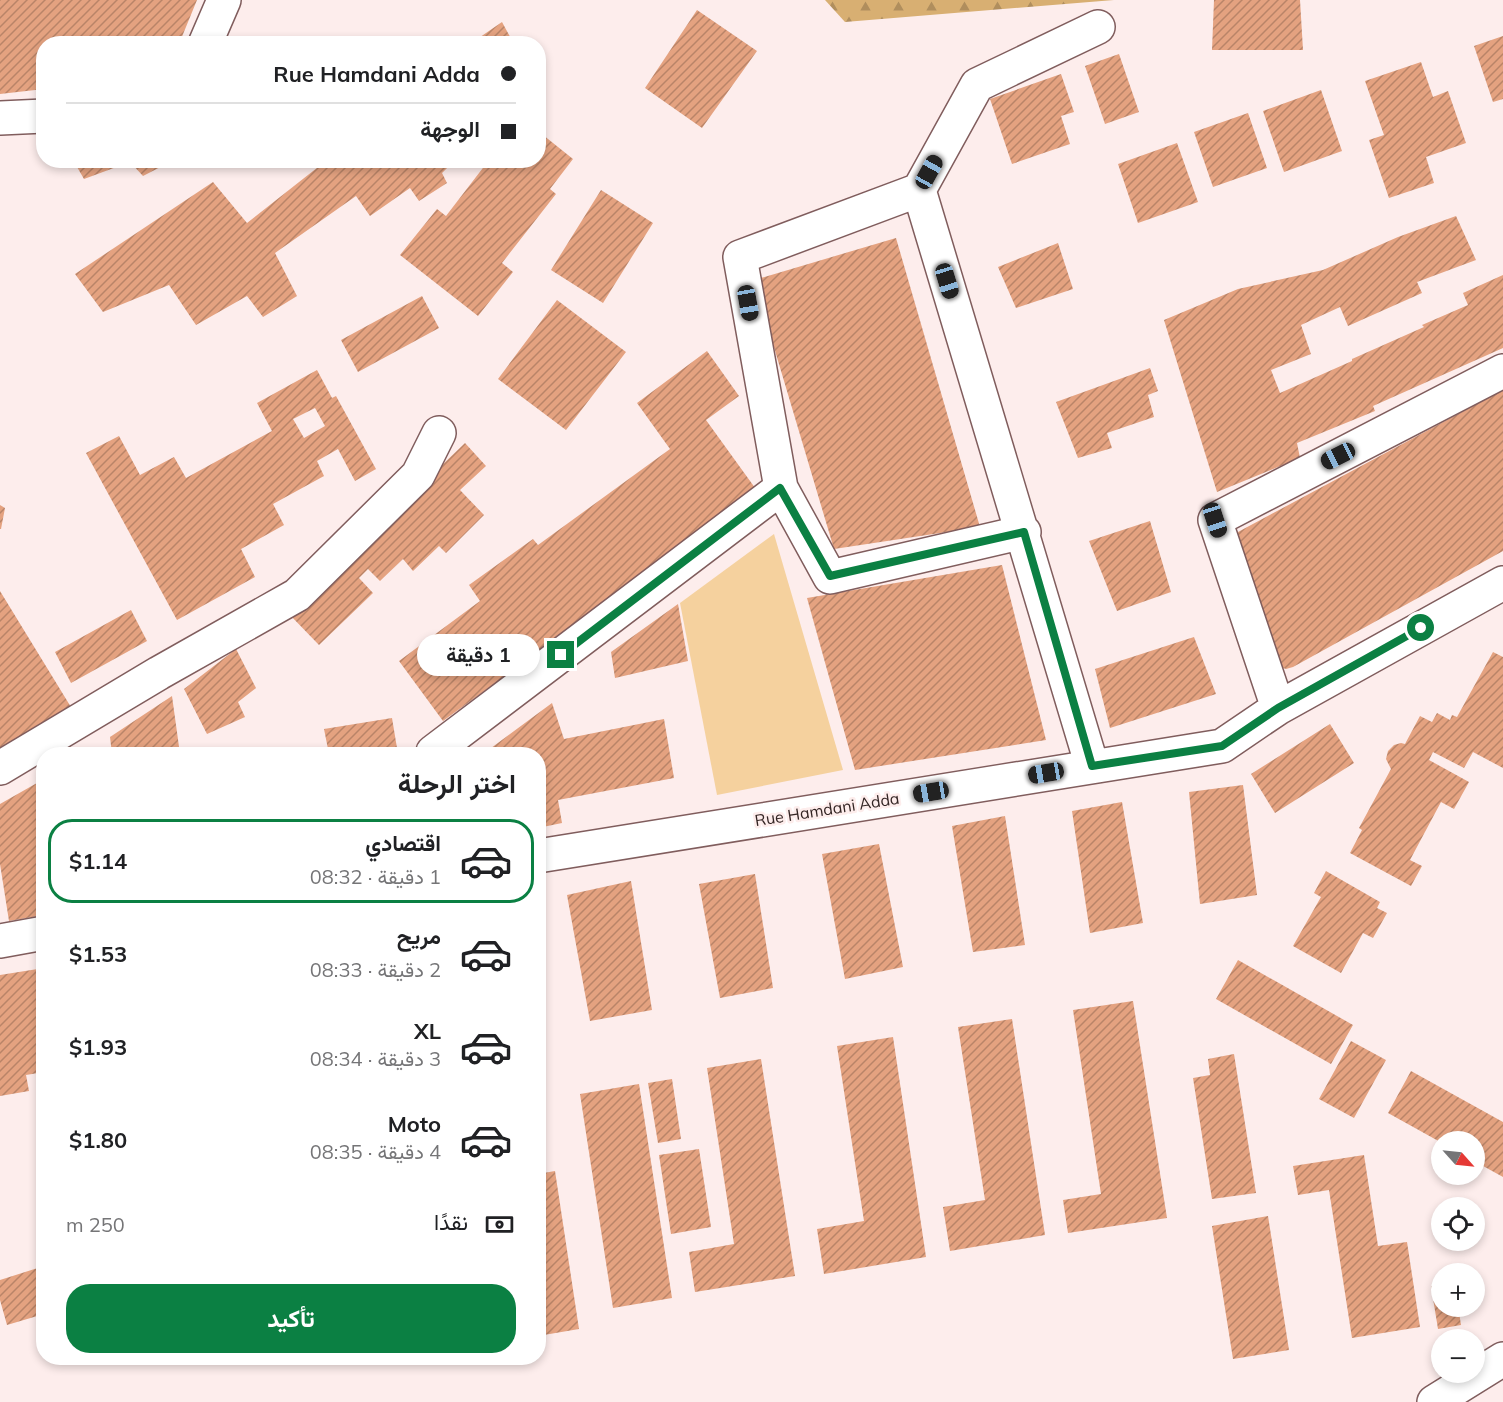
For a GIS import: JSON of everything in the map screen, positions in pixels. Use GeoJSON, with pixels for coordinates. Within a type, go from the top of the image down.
{"type":"FeatureCollection","features":[{"type":"Feature","properties":{"kind":"street"},"geometry":{"type":"LineString","coordinates":[[208,36],[224,0]]}},
{"type":"Feature","properties":{"kind":"street"},"geometry":{"type":"LineString","coordinates":[[1024,532],[830,576],[780,488],[740,257],[919,190],[977,85],[1098,27]]}},
{"type":"Feature","properties":{"kind":"street"},"geometry":{"type":"LineString","coordinates":[[0,118],[36,116]]}},
{"type":"Feature","properties":{"kind":"street"},"geometry":{"type":"LineString","coordinates":[[919,190],[1024,532],[1092,766]]}},
{"type":"Feature","properties":{"kind":"street"},"geometry":{"type":"LineString","coordinates":[[1278,708],[1215,520],[1503,370]]}},
{"type":"Feature","properties":{"kind":"street"},"geometry":{"type":"LineString","coordinates":[[0,768],[159,673],[297,595],[418,475],[439,433]]}},
{"type":"Feature","properties":{"kind":"street"},"geometry":{"type":"LineString","coordinates":[[439,747],[780,488]]}},
{"type":"Feature","properties":{"kind":"street","name":"Rue Hamdani Adda"},"geometry":{"type":"LineString","coordinates":[[546,855],[1222,746],[1278,708],[1503,583]]}},
{"type":"Feature","properties":{"kind":"street"},"geometry":{"type":"LineString","coordinates":[[0,941],[36,934]]}},
{"type":"Feature","properties":{"kind":"street"},"geometry":{"type":"LineString","coordinates":[[1434,1402],[1502,1364]]}},
{"type":"Feature","properties":{"kind":"green space"},"geometry":{"type":"Polygon","coordinates":[[[825,0],[1114,0],[845,22],[825,0]]]}},
{"type":"Feature","properties":{"kind":"shaded area"},"geometry":{"type":"Polygon","coordinates":[[[774,534],[843,770],[717,795],[680,603],[774,534]]]}},
{"type":"Feature","properties":{"kind":"building"},"geometry":{"type":"Polygon","coordinates":[[[0,0],[197,0],[182,36],[36,36],[36,90],[0,94],[0,0]]]}},
{"type":"Feature","properties":{"kind":"building"},"geometry":{"type":"Polygon","coordinates":[[[1214,0],[1300,0],[1303,50],[1212,50],[1214,0]]]}},
{"type":"Feature","properties":{"kind":"building"},"geometry":{"type":"Polygon","coordinates":[[[697,10],[757,51],[702,128],[645,88],[697,10]]]}},
{"type":"Feature","properties":{"kind":"building"},"geometry":{"type":"Polygon","coordinates":[[[502,22],[510,36],[482,36],[502,22]]]}},
{"type":"Feature","properties":{"kind":"building"},"geometry":{"type":"Polygon","coordinates":[[[1503,36],[1503,99],[1493,102],[1474,46],[1503,36]]]}},
{"type":"Feature","properties":{"kind":"building"},"geometry":{"type":"Polygon","coordinates":[[[1119,54],[1139,112],[1105,124],[1085,66],[1119,54]]]}},
{"type":"Feature","properties":{"kind":"building"},"geometry":{"type":"Polygon","coordinates":[[[1421,62],[1433,97],[1448,91],[1466,143],[1426,157],[1434,183],[1389,198],[1369,140],[1384,135],[1365,81],[1421,62]]]}},
{"type":"Feature","properties":{"kind":"building"},"geometry":{"type":"Polygon","coordinates":[[[1061,74],[1074,112],[1061,116],[1070,144],[1012,164],[990,99],[1061,74]]]}},
{"type":"Feature","properties":{"kind":"building"},"geometry":{"type":"Polygon","coordinates":[[[1321,90],[1342,151],[1284,172],[1263,111],[1321,90]]]}},
{"type":"Feature","properties":{"kind":"building"},"geometry":{"type":"Polygon","coordinates":[[[1248,113],[1267,168],[1213,187],[1194,132],[1248,113]]]}},
{"type":"Feature","properties":{"kind":"building"},"geometry":{"type":"Polygon","coordinates":[[[546,137],[573,159],[550,189],[556,194],[502,263],[513,272],[478,316],[400,255],[437,209],[446,216],[483,168],[546,168],[546,137]]]}},
{"type":"Feature","properties":{"kind":"building"},"geometry":{"type":"Polygon","coordinates":[[[1177,143],[1198,202],[1138,223],[1118,164],[1177,143]]]}},
{"type":"Feature","properties":{"kind":"building"},"geometry":{"type":"Polygon","coordinates":[[[78,168],[114,168],[84,179],[78,168]]]}},
{"type":"Feature","properties":{"kind":"building"},"geometry":{"type":"Polygon","coordinates":[[[136,168],[158,168],[143,176],[136,168]]]}},
{"type":"Feature","properties":{"kind":"building"},"geometry":{"type":"Polygon","coordinates":[[[317,168],[447,168],[442,173],[447,183],[419,201],[410,188],[370,216],[356,196],[275,253],[297,296],[263,317],[247,296],[196,325],[169,285],[103,312],[75,274],[213,182],[247,223],[317,168]]]}},
{"type":"Feature","properties":{"kind":"building"},"geometry":{"type":"Polygon","coordinates":[[[601,190],[653,223],[603,303],[551,270],[601,190]]]}},
{"type":"Feature","properties":{"kind":"building"},"geometry":{"type":"Polygon","coordinates":[[[1456,216],[1476,260],[1417,282],[1422,293],[1348,326],[1340,307],[1301,325],[1311,354],[1271,370],[1280,393],[1468,305],[1463,293],[1503,275],[1503,348],[1373,406],[1375,411],[1297,443],[1300,458],[1217,492],[1164,320],[1238,289],[1323,270],[1398,237],[1456,216]]]}},
{"type":"Feature","properties":{"kind":"building"},"geometry":{"type":"Polygon","coordinates":[[[896,238],[980,527],[834,549],[754,280],[896,238]]]}},
{"type":"Feature","properties":{"kind":"building"},"geometry":{"type":"Polygon","coordinates":[[[1058,243],[1073,289],[1016,308],[998,267],[1058,243]]]}},
{"type":"Feature","properties":{"kind":"building"},"geometry":{"type":"Polygon","coordinates":[[[422,296],[439,328],[358,372],[341,340],[422,296]]]}},
{"type":"Feature","properties":{"kind":"building"},"geometry":{"type":"Polygon","coordinates":[[[557,300],[626,352],[566,430],[498,379],[557,300]]]}},
{"type":"Feature","properties":{"kind":"building"},"geometry":{"type":"Polygon","coordinates":[[[707,351],[739,396],[706,420],[758,492],[443,721],[399,661],[480,601],[469,585],[533,539],[538,545],[670,449],[637,403],[707,351]]]}},
{"type":"Feature","properties":{"kind":"building"},"geometry":{"type":"Polygon","coordinates":[[[1150,368],[1158,391],[1148,395],[1154,417],[1107,433],[1112,448],[1078,458],[1056,402],[1150,368]]]}},
{"type":"Feature","properties":{"kind":"building"},"geometry":{"type":"Polygon","coordinates":[[[317,370],[332,398],[336,396],[376,469],[355,481],[338,449],[317,461],[324,476],[273,504],[284,525],[241,549],[255,577],[177,620],[86,453],[119,436],[140,475],[174,457],[186,478],[272,431],[257,403],[317,370]],[[315,408],[293,419],[304,438],[325,426],[315,408]]]}},
{"type":"Feature","properties":{"kind":"building"},"geometry":{"type":"Polygon","coordinates":[[[1503,390],[1503,551],[1293,667],[1286,669],[1280,667],[1235,540],[1238,532],[1503,390]]]}},
{"type":"Feature","properties":{"kind":"building"},"geometry":{"type":"Polygon","coordinates":[[[465,443],[486,466],[460,490],[484,515],[446,553],[439,546],[413,571],[403,559],[380,581],[368,569],[359,578],[373,593],[319,645],[288,613],[465,443]]]}},
{"type":"Feature","properties":{"kind":"building"},"geometry":{"type":"Polygon","coordinates":[[[0,505],[5,508],[1,529],[0,529],[0,505]]]}},
{"type":"Feature","properties":{"kind":"building"},"geometry":{"type":"Polygon","coordinates":[[[1150,521],[1171,592],[1117,611],[1089,541],[1150,521]]]}},
{"type":"Feature","properties":{"kind":"building"},"geometry":{"type":"Polygon","coordinates":[[[1002,565],[1046,740],[855,770],[807,598],[1002,565]]]}},
{"type":"Feature","properties":{"kind":"building"},"geometry":{"type":"Polygon","coordinates":[[[0,591],[74,712],[0,753],[0,591]]]}},
{"type":"Feature","properties":{"kind":"building"},"geometry":{"type":"Polygon","coordinates":[[[678,604],[688,661],[615,678],[611,652],[678,604]]]}},
{"type":"Feature","properties":{"kind":"building"},"geometry":{"type":"Polygon","coordinates":[[[131,610],[147,641],[71,683],[55,652],[131,610]]]}},
{"type":"Feature","properties":{"kind":"building"},"geometry":{"type":"Polygon","coordinates":[[[1194,637],[1216,694],[1110,728],[1095,669],[1194,637]]]}},
{"type":"Feature","properties":{"kind":"building"},"geometry":{"type":"Polygon","coordinates":[[[236,649],[256,688],[238,702],[245,717],[207,734],[184,689],[236,649]]]}},
{"type":"Feature","properties":{"kind":"building"},"geometry":{"type":"Polygon","coordinates":[[[1493,652],[1503,657],[1503,768],[1473,752],[1464,768],[1433,752],[1429,760],[1469,782],[1454,809],[1441,802],[1410,860],[1422,866],[1411,886],[1350,853],[1362,830],[1359,828],[1391,769],[1386,759],[1388,751],[1394,745],[1405,744],[1420,716],[1432,722],[1437,713],[1450,720],[1452,715],[1457,717],[1493,652]]]}},
{"type":"Feature","properties":{"kind":"building"},"geometry":{"type":"Polygon","coordinates":[[[172,696],[179,747],[111,747],[110,737],[172,696]]]}},
{"type":"Feature","properties":{"kind":"building"},"geometry":{"type":"Polygon","coordinates":[[[552,703],[564,739],[664,719],[674,778],[558,800],[562,823],[546,826],[546,747],[492,747],[552,703]]]}},
{"type":"Feature","properties":{"kind":"building"},"geometry":{"type":"Polygon","coordinates":[[[392,718],[397,747],[328,747],[324,729],[392,718]]]}},
{"type":"Feature","properties":{"kind":"building"},"geometry":{"type":"Polygon","coordinates":[[[1330,724],[1354,763],[1275,813],[1251,774],[1330,724]]]}},
{"type":"Feature","properties":{"kind":"building"},"geometry":{"type":"Polygon","coordinates":[[[36,784],[36,916],[9,921],[0,864],[0,804],[36,784]]]}},
{"type":"Feature","properties":{"kind":"building"},"geometry":{"type":"Polygon","coordinates":[[[1243,785],[1257,895],[1200,904],[1189,792],[1243,785]]]}},
{"type":"Feature","properties":{"kind":"building"},"geometry":{"type":"Polygon","coordinates":[[[1122,802],[1143,923],[1090,933],[1072,811],[1122,802]]]}},
{"type":"Feature","properties":{"kind":"building"},"geometry":{"type":"Polygon","coordinates":[[[1005,816],[1025,945],[973,952],[952,826],[1005,816]]]}},
{"type":"Feature","properties":{"kind":"building"},"geometry":{"type":"Polygon","coordinates":[[[879,844],[903,967],[845,979],[822,854],[879,844]]]}},
{"type":"Feature","properties":{"kind":"building"},"geometry":{"type":"Polygon","coordinates":[[[1326,871],[1380,902],[1377,908],[1387,913],[1373,938],[1363,933],[1341,973],[1293,946],[1321,897],[1314,893],[1326,871]]]}},
{"type":"Feature","properties":{"kind":"building"},"geometry":{"type":"Polygon","coordinates":[[[755,874],[773,988],[720,998],[699,884],[755,874]]]}},
{"type":"Feature","properties":{"kind":"building"},"geometry":{"type":"Polygon","coordinates":[[[631,881],[652,1010],[590,1021],[567,895],[631,881]]]}},
{"type":"Feature","properties":{"kind":"building"},"geometry":{"type":"Polygon","coordinates":[[[1238,960],[1353,1025],[1331,1064],[1216,999],[1238,960]]]}},
{"type":"Feature","properties":{"kind":"building"},"geometry":{"type":"Polygon","coordinates":[[[36,969],[36,1073],[26,1075],[29,1091],[0,1096],[0,975],[36,969]]]}},
{"type":"Feature","properties":{"kind":"building"},"geometry":{"type":"Polygon","coordinates":[[[1133,1001],[1167,1218],[1068,1233],[1063,1200],[1101,1194],[1073,1010],[1133,1001]]]}},
{"type":"Feature","properties":{"kind":"building"},"geometry":{"type":"Polygon","coordinates":[[[1012,1019],[1045,1235],[950,1251],[943,1207],[985,1200],[958,1027],[1012,1019]]]}},
{"type":"Feature","properties":{"kind":"building"},"geometry":{"type":"Polygon","coordinates":[[[893,1037],[926,1257],[824,1274],[817,1229],[864,1221],[837,1046],[893,1037]]]}},
{"type":"Feature","properties":{"kind":"building"},"geometry":{"type":"Polygon","coordinates":[[[1351,1041],[1386,1060],[1354,1118],[1319,1099],[1351,1041]]]}},
{"type":"Feature","properties":{"kind":"building"},"geometry":{"type":"Polygon","coordinates":[[[1234,1054],[1256,1193],[1212,1199],[1193,1078],[1210,1075],[1208,1059],[1234,1054]]]}},
{"type":"Feature","properties":{"kind":"building"},"geometry":{"type":"Polygon","coordinates":[[[761,1059],[795,1276],[695,1292],[689,1252],[734,1244],[707,1068],[761,1059]]]}},
{"type":"Feature","properties":{"kind":"building"},"geometry":{"type":"Polygon","coordinates":[[[1411,1071],[1503,1122],[1503,1177],[1485,1167],[1485,1131],[1431,1131],[1431,1137],[1388,1113],[1411,1071]]]}},
{"type":"Feature","properties":{"kind":"building"},"geometry":{"type":"Polygon","coordinates":[[[672,1079],[681,1139],[658,1143],[648,1083],[672,1079]]]}},
{"type":"Feature","properties":{"kind":"building"},"geometry":{"type":"Polygon","coordinates":[[[639,1084],[672,1298],[613,1308],[580,1094],[639,1084]]]}},
{"type":"Feature","properties":{"kind":"building"},"geometry":{"type":"Polygon","coordinates":[[[699,1149],[711,1227],[671,1234],[659,1155],[699,1149]]]}},
{"type":"Feature","properties":{"kind":"building"},"geometry":{"type":"Polygon","coordinates":[[[1364,1155],[1378,1246],[1407,1242],[1420,1327],[1352,1338],[1329,1190],[1298,1195],[1293,1166],[1364,1155]]]}},
{"type":"Feature","properties":{"kind":"building"},"geometry":{"type":"Polygon","coordinates":[[[555,1171],[579,1329],[546,1335],[546,1173],[555,1171]]]}},
{"type":"Feature","properties":{"kind":"building"},"geometry":{"type":"Polygon","coordinates":[[[1268,1216],[1289,1350],[1233,1359],[1212,1226],[1268,1216]]]}},
{"type":"Feature","properties":{"kind":"building"},"geometry":{"type":"Polygon","coordinates":[[[36,1269],[36,1316],[7,1325],[0,1300],[0,1280],[36,1269]]]}},
{"type":"Feature","properties":{"kind":"building"},"geometry":{"type":"Polygon","coordinates":[[[1436,1317],[1460,1317],[1461,1325],[1438,1329],[1436,1317]]]}},
{"type":"Feature","properties":{"kind":"route"},"geometry":{"type":"LineString","coordinates":[[561,655],[780,488],[830,576],[1024,532],[1092,766],[1222,746],[1278,708],[1421,628]]}}]}
